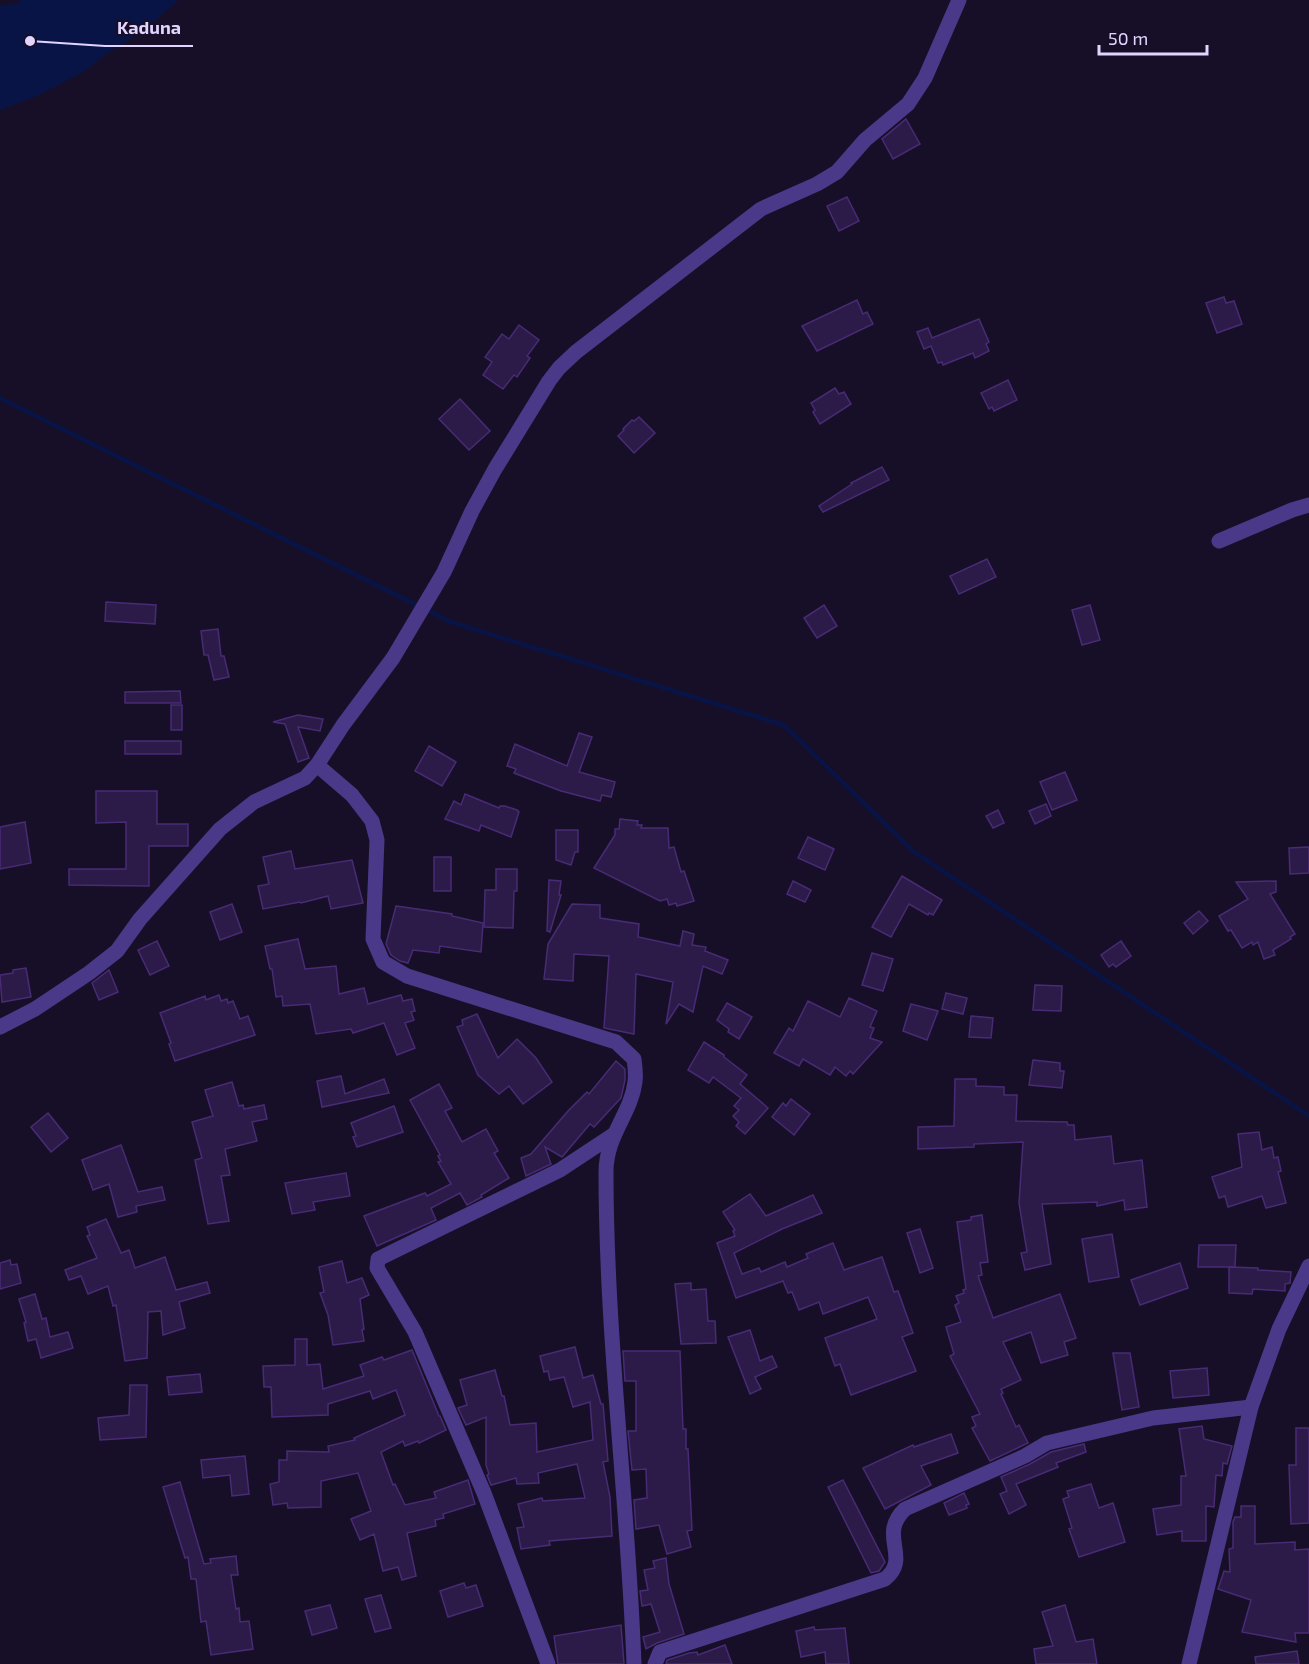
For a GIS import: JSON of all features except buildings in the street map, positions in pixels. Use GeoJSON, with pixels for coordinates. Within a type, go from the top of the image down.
{"type":"FeatureCollection","features":[{"type":"Feature","properties":{"kind":"street"},"geometry":{"type":"LineString","coordinates":[[0,1027],[35,1009],[117,951],[140,919],[220,829],[255,802],[305,778],[317,765],[343,725],[393,658],[444,572],[472,511],[495,469],[559,368],[576,352],[761,209],[817,184],[837,172],[865,140],[908,104],[925,78],[959,0]]}},
{"type":"Feature","properties":{"kind":"street"},"geometry":{"type":"LineString","coordinates":[[1219,541],[1292,510],[1309,506]]}},
{"type":"Feature","properties":{"kind":"street"},"geometry":{"type":"LineString","coordinates":[[317,765],[352,795],[372,821],[377,840],[374,939],[383,962],[407,976],[616,1042],[634,1059],[636,1082],[628,1106],[613,1135],[606,1170],[613,1366],[631,1580],[634,1664]]}},
{"type":"Feature","properties":{"kind":"street"},"geometry":{"type":"LineString","coordinates":[[548,1664],[484,1492],[415,1332],[377,1268],[378,1259],[560,1170],[613,1135]]}},
{"type":"Feature","properties":{"kind":"street"},"geometry":{"type":"LineString","coordinates":[[1189,1664],[1251,1407],[1279,1329],[1309,1266]]}},
{"type":"Feature","properties":{"kind":"street"},"geometry":{"type":"LineString","coordinates":[[655,1664],[660,1652],[885,1579],[892,1573],[896,1561],[892,1527],[897,1517],[905,1509],[1025,1456],[1047,1443],[1153,1418],[1251,1407]]}},
{"type":"Feature","properties":{"kind":"shaded area"},"geometry":{"type":"Polygon","coordinates":[[[20,0],[178,0],[144,31],[112,50],[85,71],[37,96],[0,110],[0,5],[18,4],[20,0]]]}},
{"type":"Feature","properties":{"kind":"waterway"},"geometry":{"type":"LineString","coordinates":[[0,398],[451,622],[784,725],[913,851],[1309,1116]]}},
{"type":"Feature","properties":{"kind":"place","name":"Kaduna"},"geometry":{"type":"Point","coordinates":[30,41]}}]}
